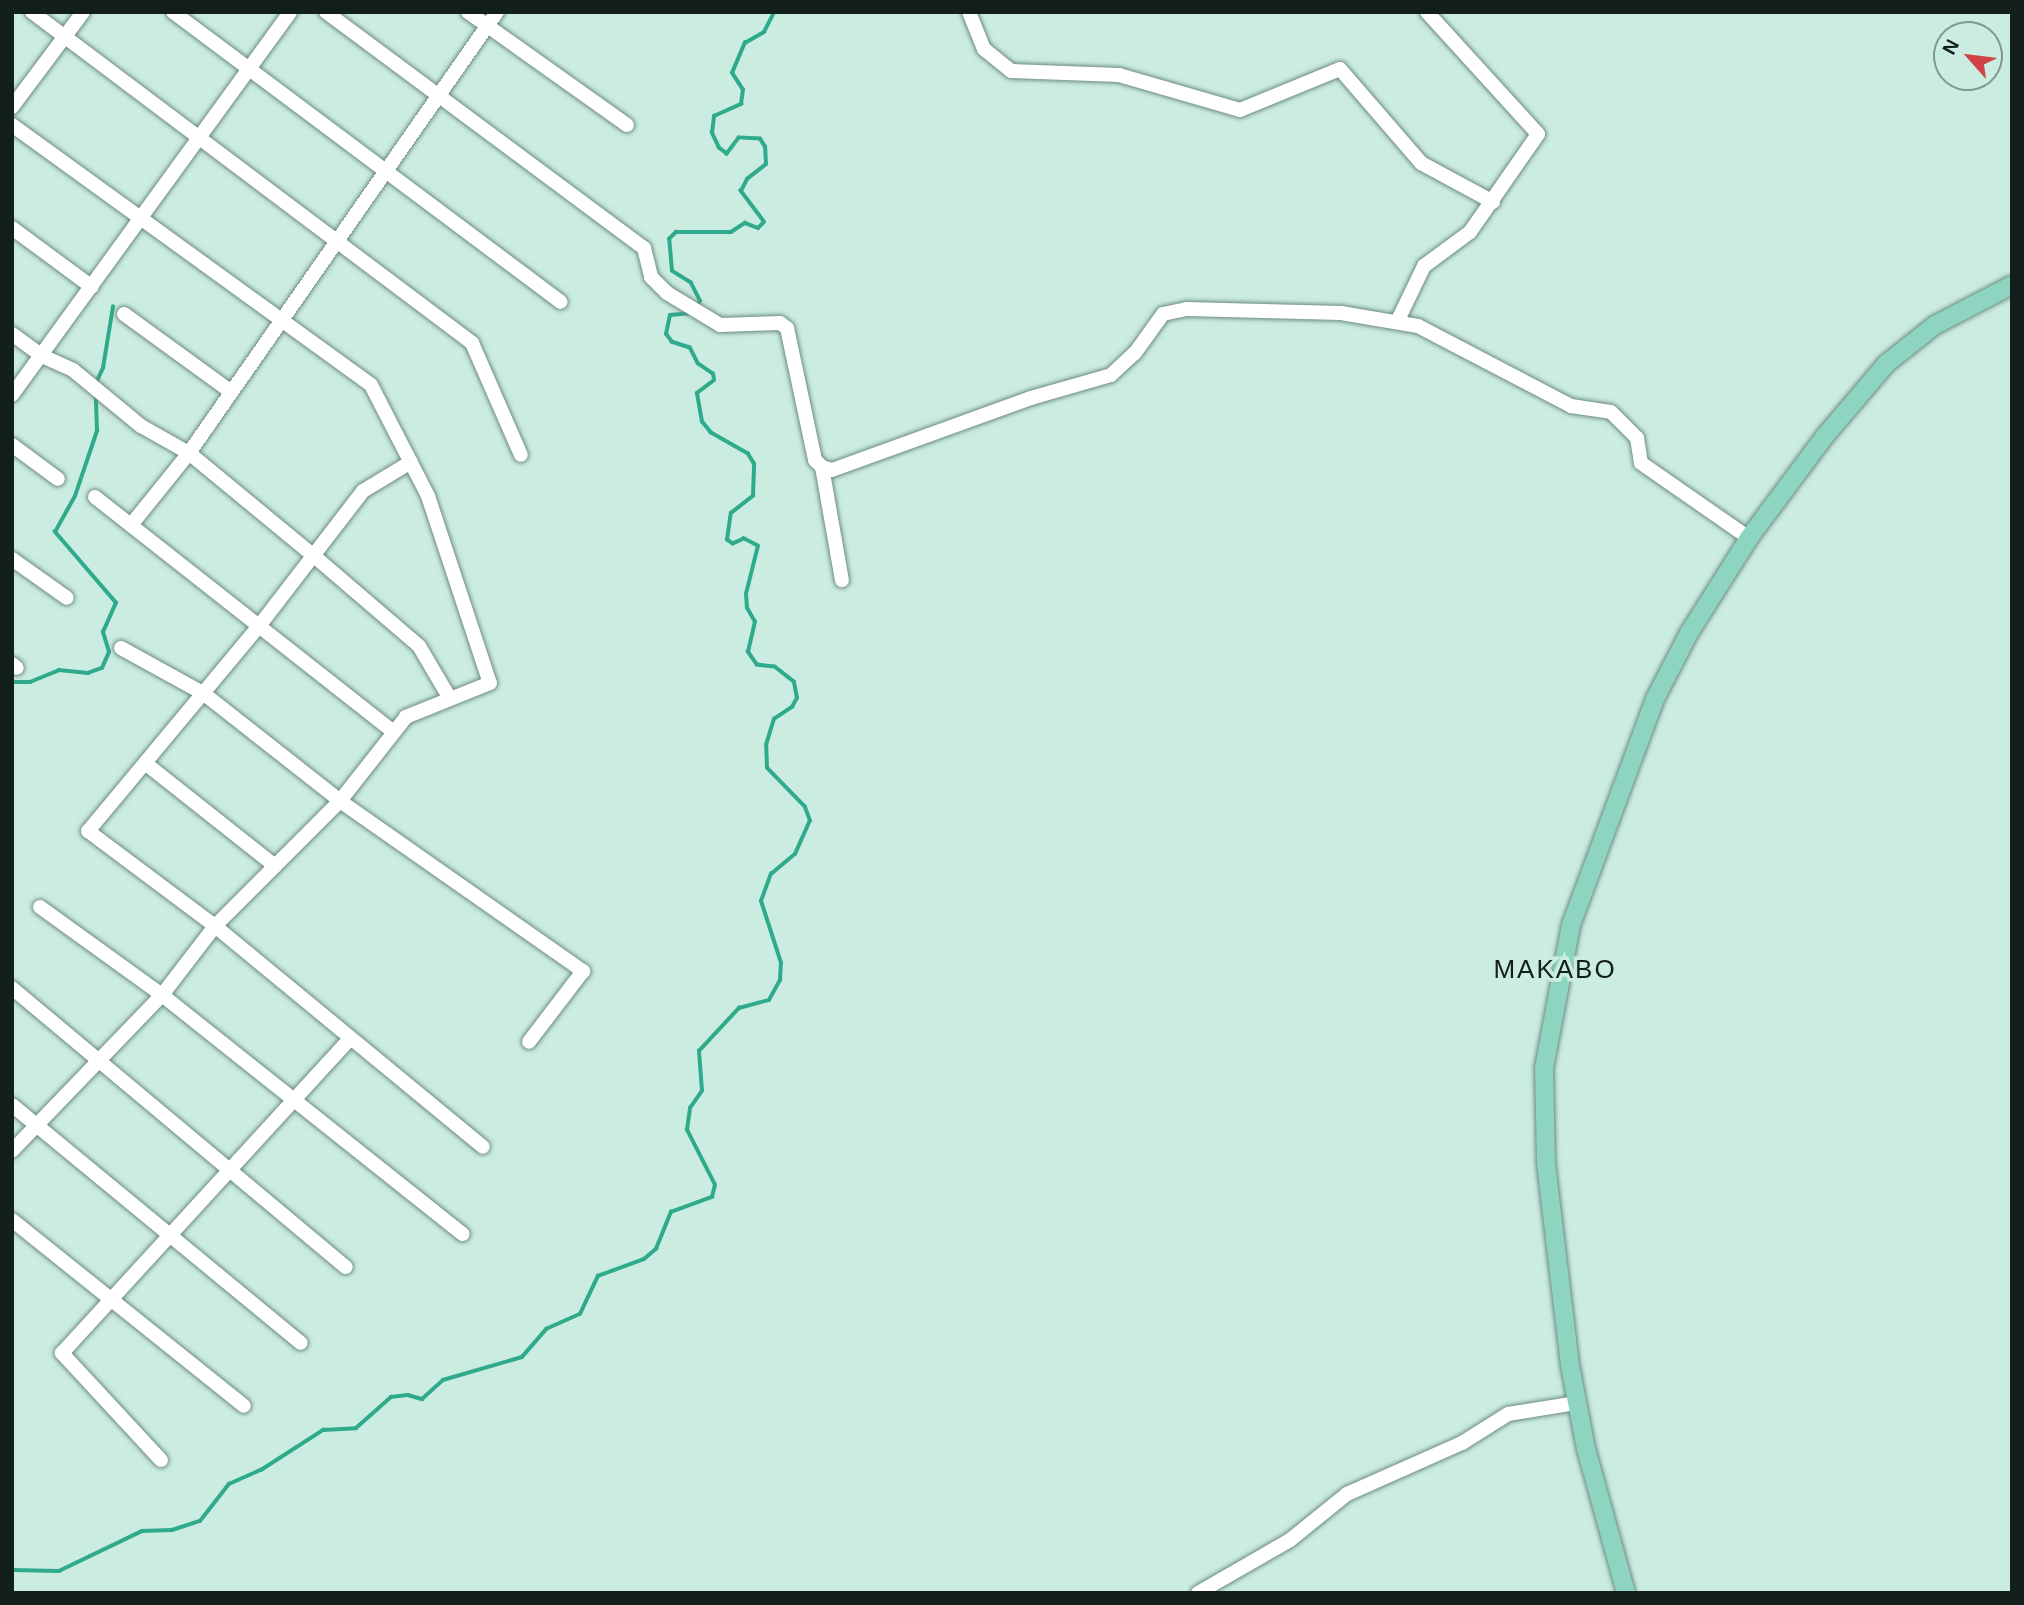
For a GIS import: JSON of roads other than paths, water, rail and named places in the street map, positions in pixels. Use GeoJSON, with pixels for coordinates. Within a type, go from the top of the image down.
{"type":"FeatureCollection","features":[{"type":"Feature","properties":{"kind":"main road"},"geometry":{"type":"LineString","coordinates":[[1626,1593],[1577,1403],[1546,1163],[1544,1068],[1571,925],[1655,699],[1689,633],[1749,538],[1825,436],[1886,364],[1934,325],[2012,285]]}},
{"type":"Feature","properties":{"kind":"street"},"geometry":{"type":"LineString","coordinates":[[32,12],[472,343],[521,455]]}},
{"type":"Feature","properties":{"kind":"street"},"geometry":{"type":"LineString","coordinates":[[12,107],[83,12]]}},
{"type":"Feature","properties":{"kind":"street"},"geometry":{"type":"LineString","coordinates":[[173,12],[384,173],[561,302]]}},
{"type":"Feature","properties":{"kind":"street"},"geometry":{"type":"LineString","coordinates":[[12,395],[144,217],[197,138],[250,70],[290,12]]}},
{"type":"Feature","properties":{"kind":"street"},"geometry":{"type":"LineString","coordinates":[[326,12],[644,248],[651,277],[667,293],[720,325],[780,323],[787,328],[815,460],[822,467],[832,470],[1031,398],[1111,375],[1135,353],[1163,314],[1186,309],[1341,313],[1398,320],[1418,326],[1571,406],[1611,412],[1637,438],[1641,463],[1749,538]]}},
{"type":"Feature","properties":{"kind":"street"},"geometry":{"type":"LineString","coordinates":[[468,12],[627,125]]}},
{"type":"Feature","properties":{"kind":"street"},"geometry":{"type":"LineString","coordinates":[[131,525],[188,453],[280,317],[337,244],[496,12]]}},
{"type":"Feature","properties":{"kind":"street"},"geometry":{"type":"LineString","coordinates":[[969,12],[984,50],[1011,72],[1119,75],[1240,110],[1340,69],[1420,163],[1493,202]]}},
{"type":"Feature","properties":{"kind":"street"},"geometry":{"type":"LineString","coordinates":[[1398,320],[1424,266],[1471,232],[1538,134],[1427,12]]}},
{"type":"Feature","properties":{"kind":"street"},"geometry":{"type":"LineString","coordinates":[[12,125],[144,217],[372,385],[428,496],[490,683],[449,697],[405,717],[340,801],[215,926],[162,995],[12,1151]]}},
{"type":"Feature","properties":{"kind":"street"},"geometry":{"type":"LineString","coordinates":[[12,228],[92,287]]}},
{"type":"Feature","properties":{"kind":"street"},"geometry":{"type":"LineString","coordinates":[[124,314],[230,391]]}},
{"type":"Feature","properties":{"kind":"street"},"geometry":{"type":"LineString","coordinates":[[12,334],[42,356],[73,370],[141,426],[188,453],[314,556],[419,646],[449,697]]}},
{"type":"Feature","properties":{"kind":"street"},"geometry":{"type":"LineString","coordinates":[[12,445],[58,479]]}},
{"type":"Feature","properties":{"kind":"street"},"geometry":{"type":"LineString","coordinates":[[411,462],[363,491],[259,626],[88,831],[215,926],[483,1147]]}},
{"type":"Feature","properties":{"kind":"street"},"geometry":{"type":"LineString","coordinates":[[822,467],[842,580]]}},
{"type":"Feature","properties":{"kind":"street"},"geometry":{"type":"LineString","coordinates":[[95,497],[394,732]]}},
{"type":"Feature","properties":{"kind":"street"},"geometry":{"type":"LineString","coordinates":[[12,559],[67,598]]}},
{"type":"Feature","properties":{"kind":"street"},"geometry":{"type":"LineString","coordinates":[[121,648],[203,693],[340,801],[583,971],[529,1042]]}},
{"type":"Feature","properties":{"kind":"street"},"geometry":{"type":"LineString","coordinates":[[145,763],[275,866]]}},
{"type":"Feature","properties":{"kind":"street"},"geometry":{"type":"LineString","coordinates":[[40,908],[162,995],[462,1234]]}},
{"type":"Feature","properties":{"kind":"street"},"geometry":{"type":"LineString","coordinates":[[12,988],[231,1167],[346,1267]]}},
{"type":"Feature","properties":{"kind":"street"},"geometry":{"type":"LineString","coordinates":[[161,1460],[62,1353],[292,1099],[351,1038]]}},
{"type":"Feature","properties":{"kind":"street"},"geometry":{"type":"LineString","coordinates":[[12,1105],[172,1233],[301,1343]]}},
{"type":"Feature","properties":{"kind":"street"},"geometry":{"type":"LineString","coordinates":[[12,1220],[244,1406]]}},
{"type":"Feature","properties":{"kind":"street"},"geometry":{"type":"LineString","coordinates":[[1198,1593],[1290,1541],[1348,1494],[1462,1443],[1508,1414],[1577,1403]]}},
{"type":"Feature","properties":{"kind":"waterway"},"geometry":{"type":"LineString","coordinates":[[696,307],[700,301],[691,283],[672,271],[669,239],[676,232],[731,232],[745,223],[758,228],[764,222],[741,191],[747,179],[766,164],[765,147],[760,139],[739,138],[727,154],[719,148],[712,133],[714,116],[741,104],[743,90],[732,73],[745,43],[764,32],[774,12]]}},
{"type":"Feature","properties":{"kind":"waterway"},"geometry":{"type":"LineString","coordinates":[[96,383],[103,368],[113,307]]}},
{"type":"Feature","properties":{"kind":"waterway"},"geometry":{"type":"LineString","coordinates":[[12,1570],[59,1571],[142,1531],[172,1530],[200,1521],[229,1484],[261,1470],[323,1430],[356,1428],[391,1397],[408,1395],[422,1399],[443,1380],[522,1357],[546,1329],[580,1314],[598,1276],[644,1259],[656,1249],[671,1212],[712,1197],[715,1185],[687,1130],[690,1108],[702,1091],[699,1051],[739,1008],[769,1000],[780,980],[781,963],[761,901],[771,874],[795,854],[810,821],[805,807],[767,768],[766,745],[774,719],[792,707],[797,698],[794,682],[775,667],[757,665],[748,652],[755,622],[747,608],[746,594],[758,546],[744,539],[733,544],[727,540],[731,513],[753,496],[754,464],[748,454],[711,433],[702,422],[697,393],[714,380],[713,374],[698,364],[690,348],[672,342],[666,334],[670,315],[692,313]]}},
{"type":"Feature","properties":{"kind":"waterway"},"geometry":{"type":"LineString","coordinates":[[12,682],[30,682],[59,670],[88,673],[102,668],[109,652],[103,632],[116,603],[55,532],[75,496],[97,431],[96,395]]}},
{"type":"Feature","properties":{"kind":"district","name":"MAKABO"},"geometry":{"type":"Point","coordinates":[1555,970]}}]}
